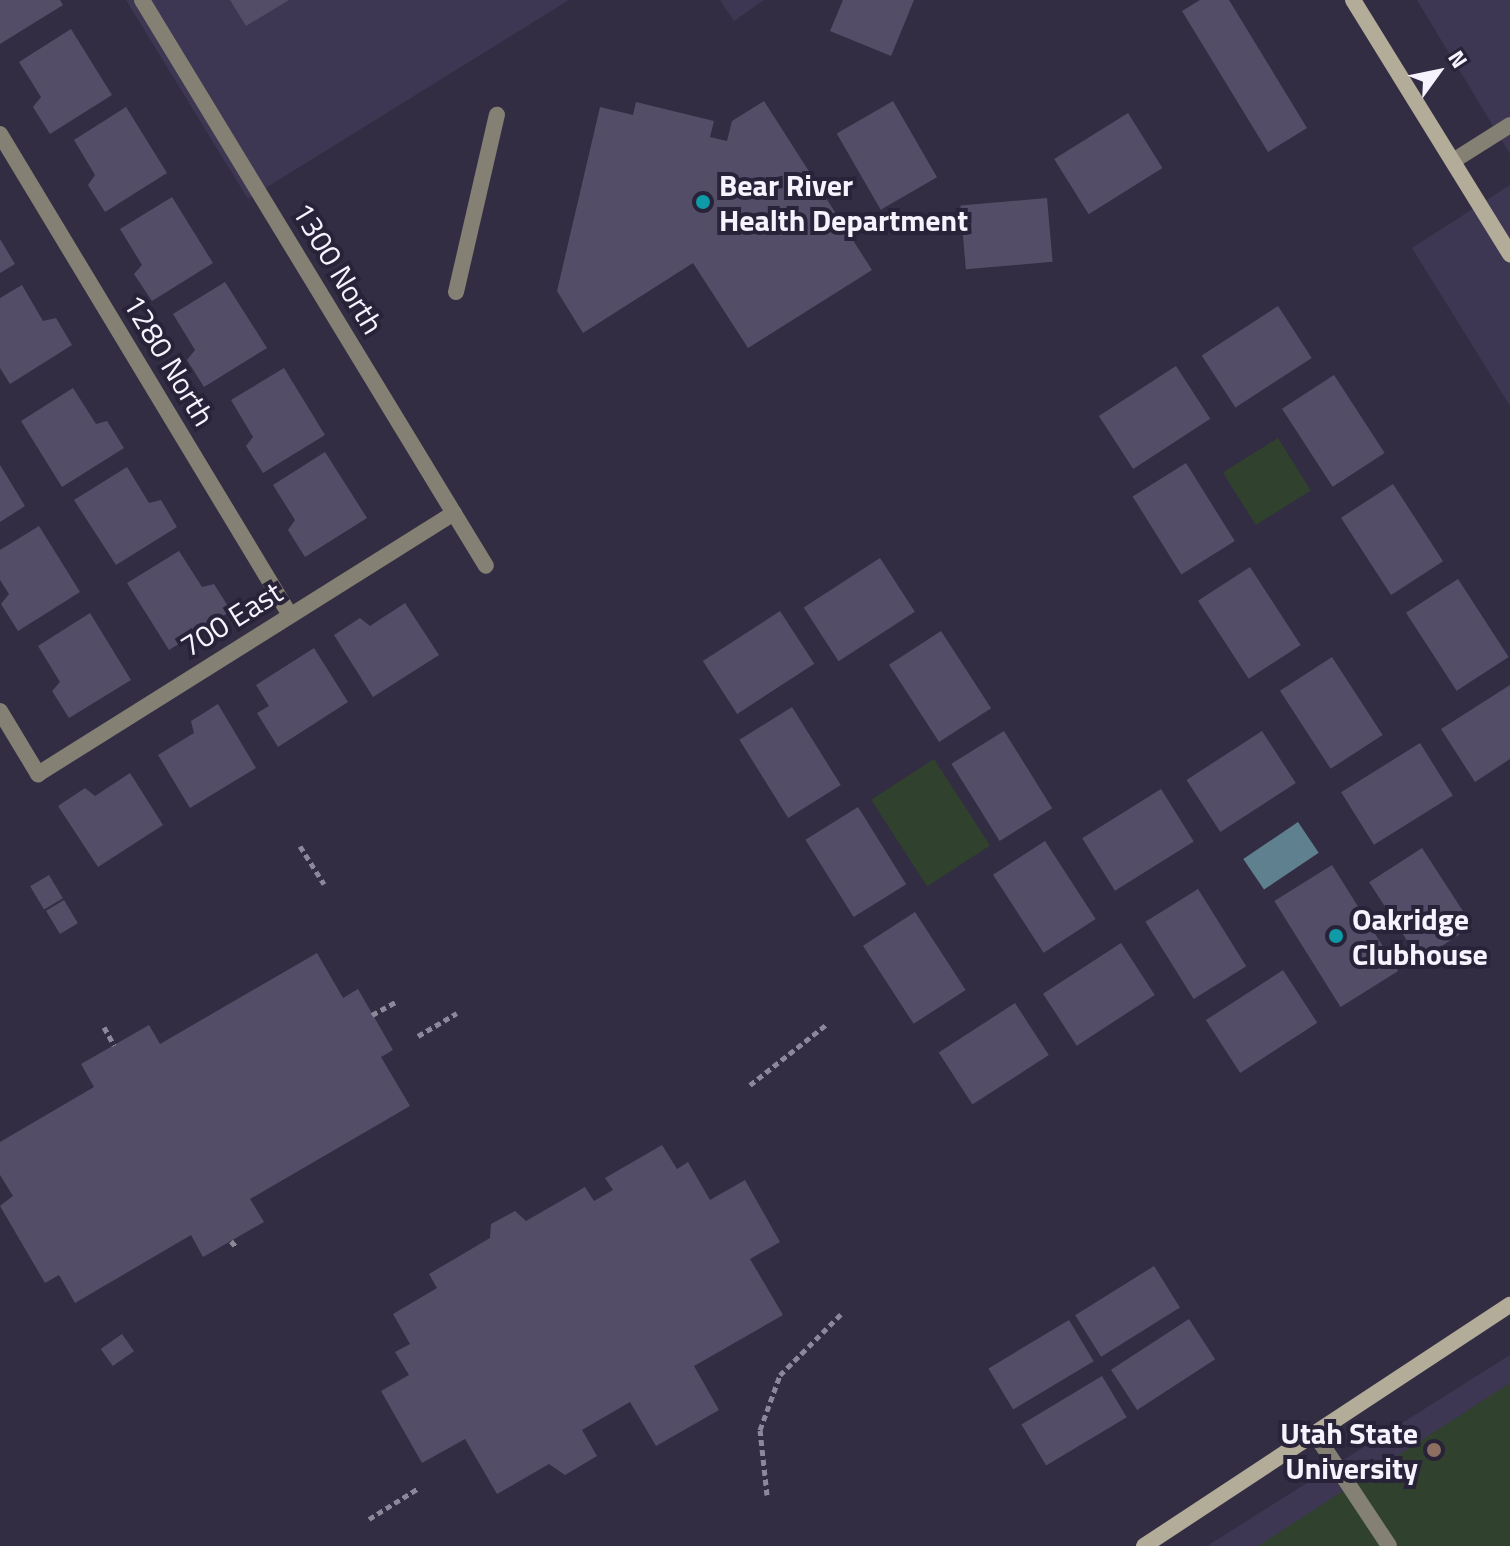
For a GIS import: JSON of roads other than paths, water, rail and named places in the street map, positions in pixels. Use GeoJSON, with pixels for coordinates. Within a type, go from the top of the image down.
{"type":"FeatureCollection","features":[{"type":"Feature","properties":{"kind":"main road"},"geometry":{"type":"LineString","coordinates":[[1353,0],[1510,254]]}},
{"type":"Feature","properties":{"kind":"main road"},"geometry":{"type":"LineString","coordinates":[[1144,1546],[1510,1305]]}},
{"type":"Feature","properties":{"kind":"street","name":"1300 North"},"geometry":{"type":"LineString","coordinates":[[142,0],[486,566]]}},
{"type":"Feature","properties":{"kind":"street"},"geometry":{"type":"LineString","coordinates":[[456,292],[497,115]]}},
{"type":"Feature","properties":{"kind":"street"},"geometry":{"type":"LineString","coordinates":[[1453,161],[1510,125]]}},
{"type":"Feature","properties":{"kind":"street","name":"1280 North"},"geometry":{"type":"LineString","coordinates":[[0,134],[290,615]]}},
{"type":"Feature","properties":{"kind":"street","name":"700 East"},"geometry":{"type":"LineString","coordinates":[[0,711],[38,774],[454,513]]}},
{"type":"Feature","properties":{"kind":"street"},"geometry":{"type":"LineString","coordinates":[[1315,1434],[1389,1546]]}},
{"type":"Feature","properties":{"kind":"water"},"geometry":{"type":"Polygon","coordinates":[[[1298,822],[1319,853],[1264,890],[1243,859],[1298,822]]]}},
{"type":"Feature","properties":{"kind":"place","name":"Bear River Health Department"},"geometry":{"type":"Point","coordinates":[703,202]}},
{"type":"Feature","properties":{"kind":"place","name":"Oakridge Clubhouse"},"geometry":{"type":"Point","coordinates":[1336,936]}},
{"type":"Feature","properties":{"kind":"place","name":"Utah State University"},"geometry":{"type":"Point","coordinates":[1434,1450]}}]}
